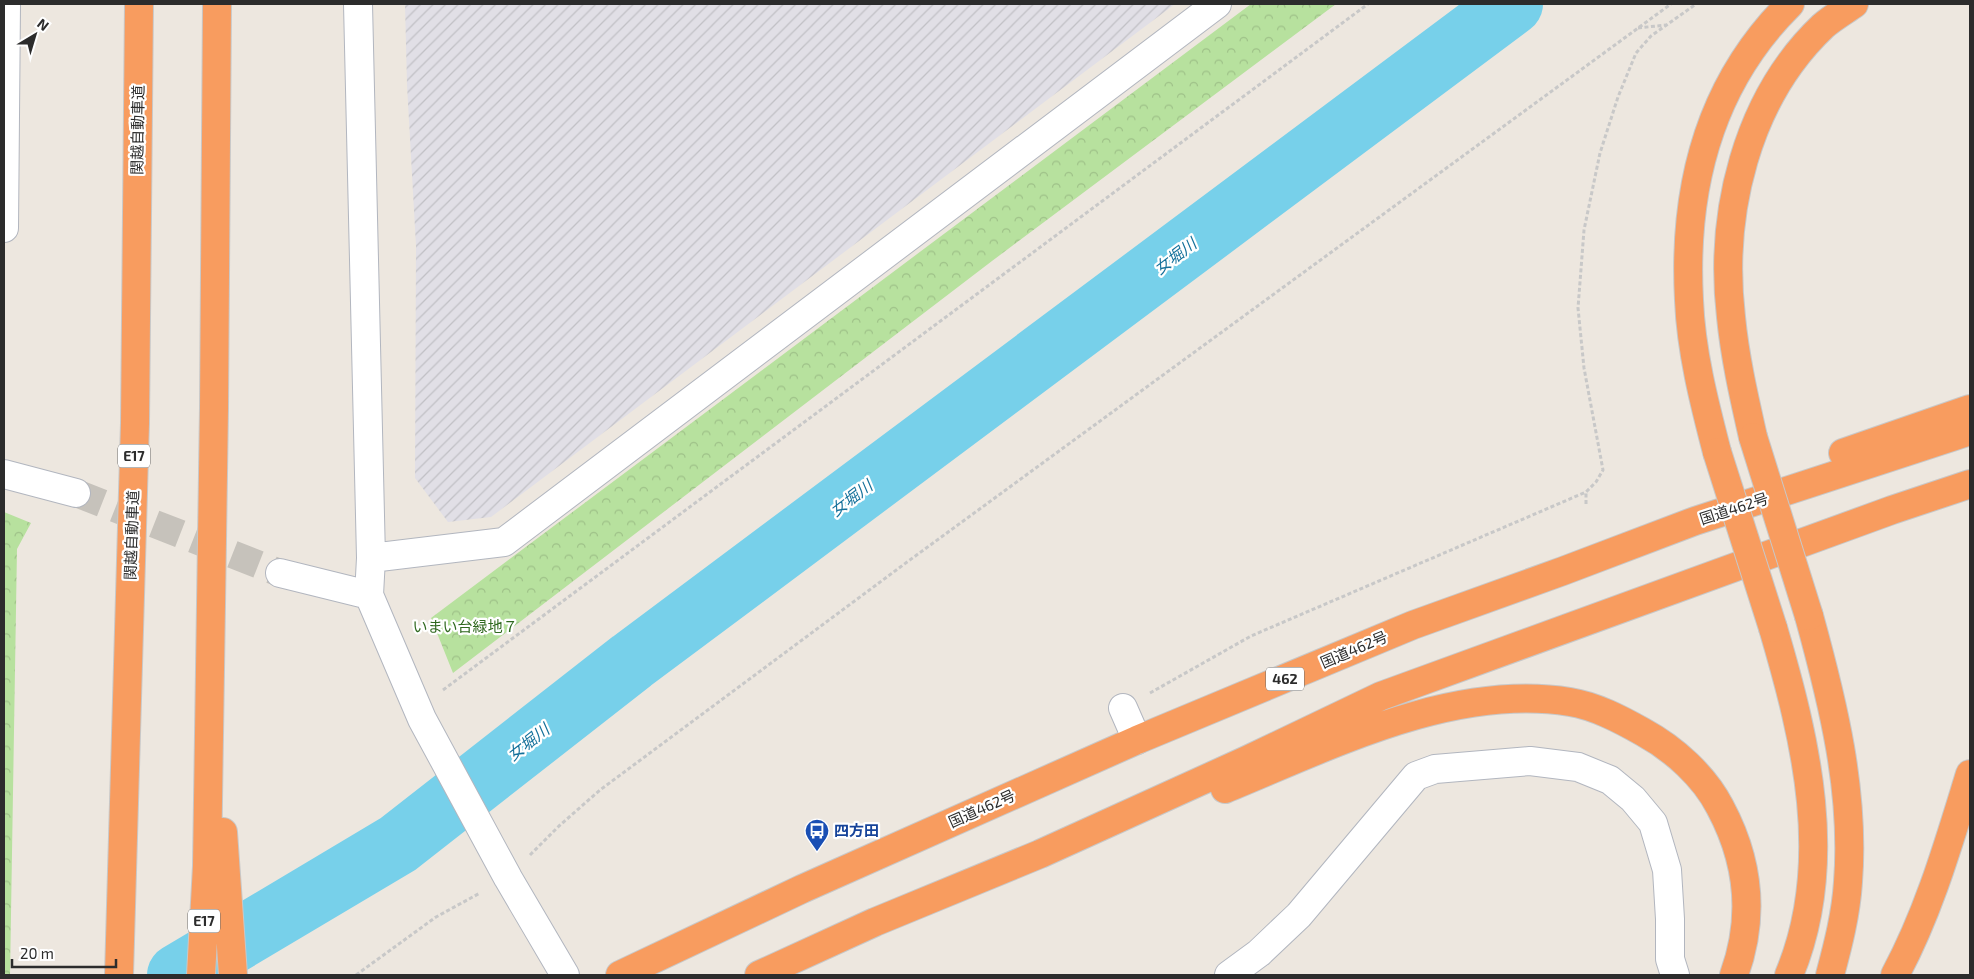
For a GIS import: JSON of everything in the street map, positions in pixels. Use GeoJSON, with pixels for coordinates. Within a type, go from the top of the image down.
{"type":"FeatureCollection","features":[{"type":"Feature","properties":{"kind":"highway","name":"関越自動車道"},"geometry":{"type":"LineString","coordinates":[[119,975],[135,423],[139,4]]}},
{"type":"Feature","properties":{"kind":"highway","name":"E17"},"geometry":{"type":"LineString","coordinates":[[201,975],[217,861],[210,708],[217,4]]}},
{"type":"Feature","properties":{"kind":"highway"},"geometry":{"type":"LineString","coordinates":[[1789,975],[1797,957],[1808,907],[1813,861],[1811,799],[1803,742],[1790,686],[1717,452],[1704,404],[1695,354],[1689,301],[1688,252],[1693,198],[1704,151],[1720,102],[1745,58],[1775,19],[1790,4]]}},
{"type":"Feature","properties":{"kind":"highway"},"geometry":{"type":"LineString","coordinates":[[1830,975],[1842,931],[1848,882],[1846,778],[1828,687],[1809,616],[1753,437],[1737,364],[1730,316],[1728,266],[1732,218],[1739,174],[1753,131],[1771,94],[1796,57],[1824,26],[1854,4]]}},
{"type":"Feature","properties":{"kind":"highway"},"geometry":{"type":"LineString","coordinates":[[1413,625],[1590,544],[1643,523],[1970,408]]}},
{"type":"Feature","properties":{"kind":"highway","name":"国道462号"},"geometry":{"type":"LineString","coordinates":[[620,975],[811,885],[1137,740],[1413,625],[1564,572],[1695,522],[1970,431]]}},
{"type":"Feature","properties":{"kind":"highway"},"geometry":{"type":"LineString","coordinates":[[759,975],[875,922],[1040,854],[1247,760],[1381,696],[1892,510],[1970,484]]}},
{"type":"Feature","properties":{"kind":"highway"},"geometry":{"type":"LineString","coordinates":[[1040,854],[1187,805],[1352,737],[1412,717],[1471,703],[1520,698],[1570,702],[1617,717],[1655,739],[1689,766],[1713,794],[1731,827],[1744,866],[1747,903],[1744,938],[1734,975]]}},
{"type":"Feature","properties":{"kind":"highway"},"geometry":{"type":"LineString","coordinates":[[1895,975],[1924,910],[1946,851],[1970,774]]}},
{"type":"Feature","properties":{"kind":"highway"},"geometry":{"type":"LineString","coordinates":[[217,861],[233,975]]}},
{"type":"Feature","properties":{"kind":"street"},"geometry":{"type":"LineString","coordinates":[[4,228],[6,4]]}},
{"type":"Feature","properties":{"kind":"street"},"geometry":{"type":"LineString","coordinates":[[358,4],[371,558],[369,595],[420,714],[504,869],[565,975]]}},
{"type":"Feature","properties":{"kind":"street"},"geometry":{"type":"LineString","coordinates":[[371,558],[504,542],[1217,4]]}},
{"type":"Feature","properties":{"kind":"street"},"geometry":{"type":"LineString","coordinates":[[4,474],[76,493]]}},
{"type":"Feature","properties":{"kind":"street"},"geometry":{"type":"LineString","coordinates":[[280,573],[369,595]]}},
{"type":"Feature","properties":{"kind":"street"},"geometry":{"type":"LineString","coordinates":[[1123,708],[1137,740]]}},
{"type":"Feature","properties":{"kind":"street"},"geometry":{"type":"LineString","coordinates":[[1230,975],[1259,952],[1299,915],[1416,776],[1435,769],[1530,761],[1578,767],[1610,780],[1633,799],[1653,823],[1667,870],[1670,959],[1675,975]]}},
{"type":"Feature","properties":{"kind":"path"},"geometry":{"type":"LineString","coordinates":[[420,714],[1368,4]]}},
{"type":"Feature","properties":{"kind":"path"},"geometry":{"type":"LineString","coordinates":[[356,975],[504,869],[559,826],[600,790],[911,559],[1671,4]]}},
{"type":"Feature","properties":{"kind":"path"},"geometry":{"type":"LineString","coordinates":[[1123,708],[1251,636],[1586,492],[1596,482],[1603,470],[1584,368],[1578,308],[1584,230],[1600,153],[1636,53],[1652,36],[1696,4]]}},
{"type":"Feature","properties":{"kind":"path"},"geometry":{"type":"LineString","coordinates":[[1637,28],[1666,25]]}},
{"type":"Feature","properties":{"kind":"path"},"geometry":{"type":"LineString","coordinates":[[1586,492],[1586,504]]}},
{"type":"Feature","properties":{"kind":"shaded area"},"geometry":{"type":"Polygon","coordinates":[[[405,4],[1175,4],[491,517],[448,522],[415,478],[416,246],[407,85],[405,4]]]}},
{"type":"Feature","properties":{"kind":"green space","name":"いまい台緑地７"},"geometry":{"type":"Polygon","coordinates":[[[1251,4],[1336,4],[992,261],[453,673],[431,618],[1251,4]]]}},
{"type":"Feature","properties":{"kind":"green space"},"geometry":{"type":"Polygon","coordinates":[[[4,512],[31,523],[17,549],[10,975],[4,975],[4,512]]]}},
{"type":"Feature","properties":{"kind":"waterway","name":"女堀川"},"geometry":{"type":"LineString","coordinates":[[178,975],[398,844],[632,661],[1512,4]]}},
{"type":"Feature","properties":{"kind":"tunnel"},"geometry":{"type":"LineString","coordinates":[[76,493],[280,573]]}},
{"type":"Feature","properties":{"kind":"place","name":"四方田"},"geometry":{"type":"Point","coordinates":[817,852]}}]}
